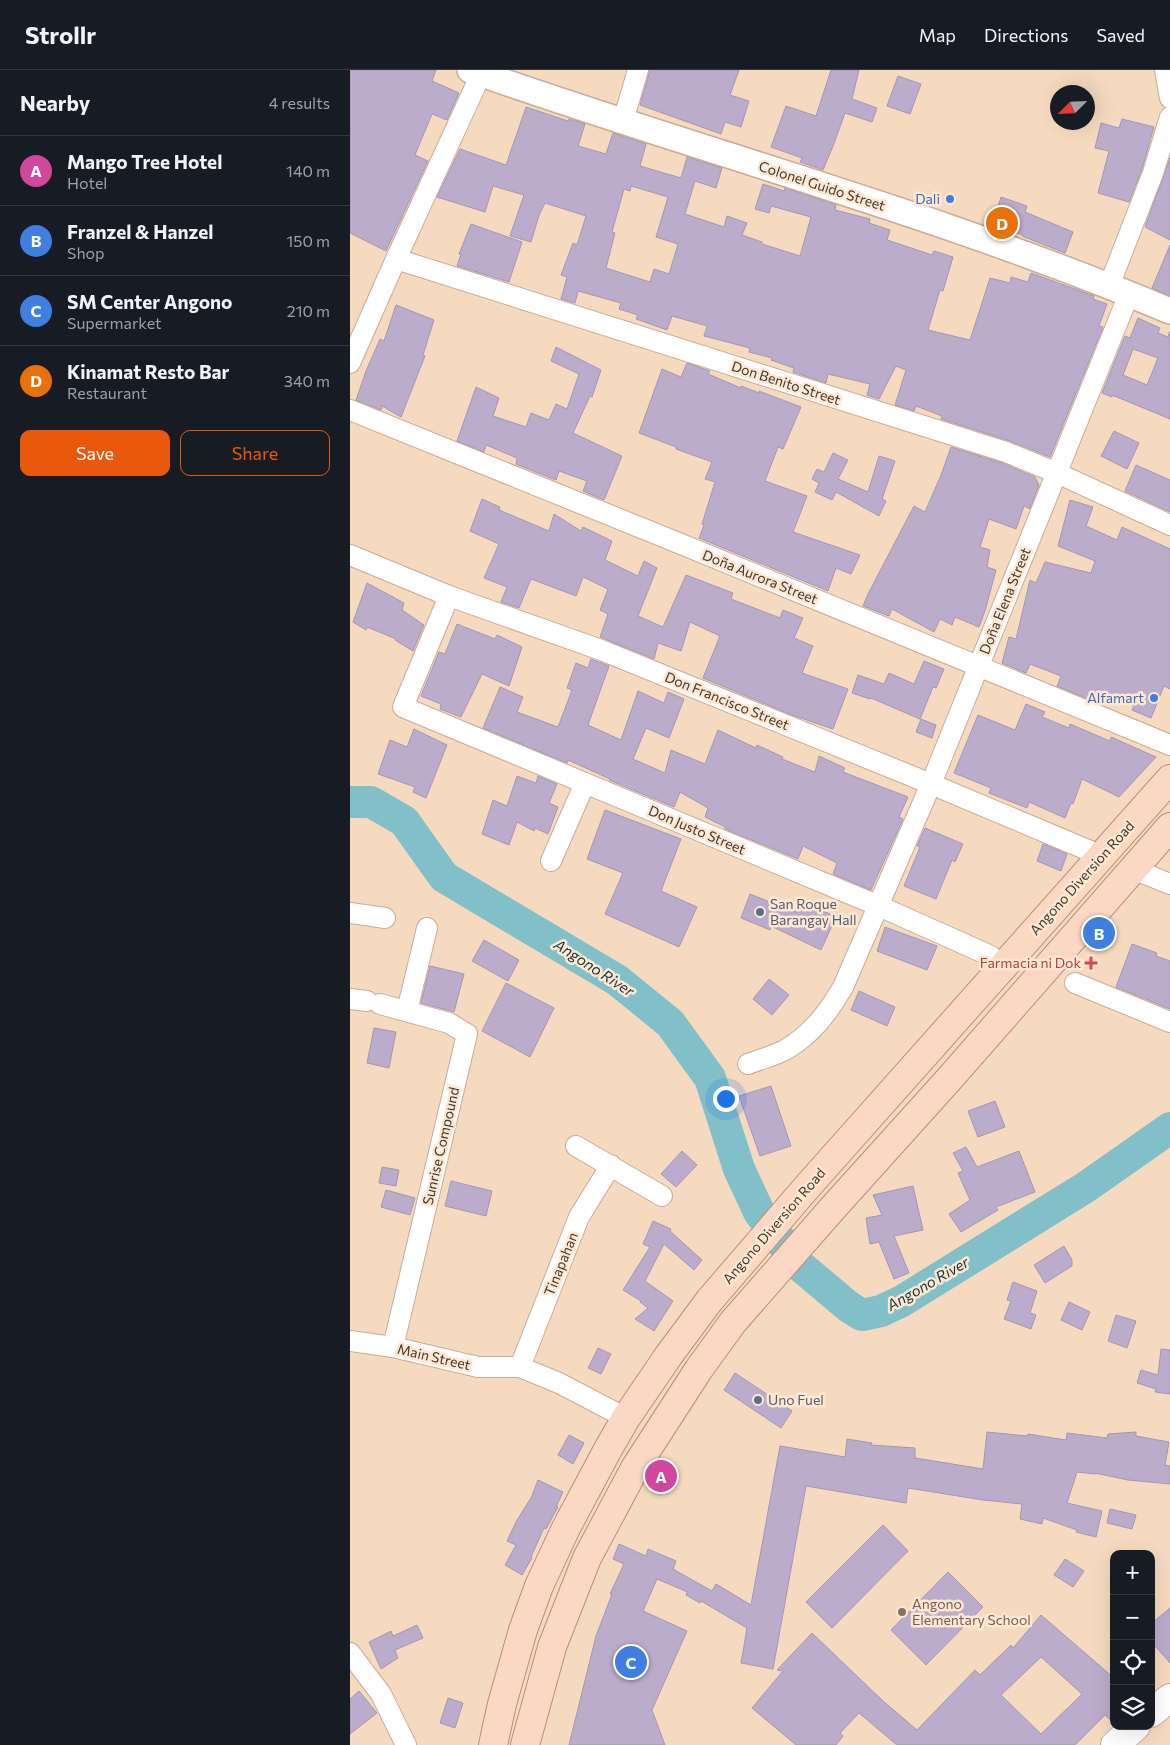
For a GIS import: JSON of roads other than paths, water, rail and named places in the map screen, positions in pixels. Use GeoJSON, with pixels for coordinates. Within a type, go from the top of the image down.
{"type":"FeatureCollection","features":[{"type":"Feature","properties":{"kind":"main road","name":"Angono Diversion Road"},"geometry":{"type":"LineString","coordinates":[[493,1745],[502,1704],[523,1630],[539,1586],[579,1502],[626,1418],[668,1354],[709,1301],[807,1187],[1170,780]]}},
{"type":"Feature","properties":{"kind":"main road"},"geometry":{"type":"LineString","coordinates":[[525,1745],[552,1647],[570,1599],[598,1535],[635,1468],[699,1369],[734,1322],[832,1209],[1170,827]]}},
{"type":"Feature","properties":{"kind":"main road"},"geometry":{"type":"LineString","coordinates":[[626,1418],[655,1436]]}},
{"type":"Feature","properties":{"kind":"main road"},"geometry":{"type":"LineString","coordinates":[[539,1586],[570,1599]]}},
{"type":"Feature","properties":{"kind":"main road"},"geometry":{"type":"LineString","coordinates":[[1155,1710],[1170,1698]]}},
{"type":"Feature","properties":{"kind":"main road"},"geometry":{"type":"LineString","coordinates":[[1115,1745],[1132,1730]]}},
{"type":"Feature","properties":{"kind":"street"},"geometry":{"type":"LineString","coordinates":[[623,121],[638,70]]}},
{"type":"Feature","properties":{"kind":"street"},"geometry":{"type":"LineString","coordinates":[[1166,70],[1170,98]]}},
{"type":"Feature","properties":{"kind":"street"},"geometry":{"type":"LineString","coordinates":[[350,363],[476,72]]}},
{"type":"Feature","properties":{"kind":"street","name":"Colonel Guido Street"},"geometry":{"type":"LineString","coordinates":[[476,72],[974,236],[1170,311]]}},
{"type":"Feature","properties":{"kind":"street","name":"Doña Elena Street"},"geometry":{"type":"LineString","coordinates":[[748,1064],[784,1051],[811,1031],[829,1011],[843,987],[931,784],[1057,473],[1119,290],[1170,116]]}},
{"type":"Feature","properties":{"kind":"street","name":"Don Benito Street"},"geometry":{"type":"LineString","coordinates":[[396,259],[1006,452],[1057,473],[1170,525]]}},
{"type":"Feature","properties":{"kind":"street","name":"Doña Aurora Street"},"geometry":{"type":"LineString","coordinates":[[350,410],[1170,745]]}},
{"type":"Feature","properties":{"kind":"street","name":"Don Francisco Street"},"geometry":{"type":"LineString","coordinates":[[350,555],[449,596],[601,650],[931,784],[1102,856]]}},
{"type":"Feature","properties":{"kind":"street","name":"Don Justo Street"},"geometry":{"type":"LineString","coordinates":[[449,596],[403,707],[878,906],[991,956]]}},
{"type":"Feature","properties":{"kind":"street"},"geometry":{"type":"LineString","coordinates":[[551,861],[585,783]]}},
{"type":"Feature","properties":{"kind":"street"},"geometry":{"type":"LineString","coordinates":[[1133,869],[1170,884]]}},
{"type":"Feature","properties":{"kind":"street"},"geometry":{"type":"LineString","coordinates":[[350,913],[385,918]]}},
{"type":"Feature","properties":{"kind":"street"},"geometry":{"type":"LineString","coordinates":[[407,1011],[427,928]]}},
{"type":"Feature","properties":{"kind":"street"},"geometry":{"type":"LineString","coordinates":[[1076,983],[1170,1022]]}},
{"type":"Feature","properties":{"kind":"street","name":"Sunrise Compound"},"geometry":{"type":"LineString","coordinates":[[366,1001],[449,1023],[467,1034],[393,1347]]}},
{"type":"Feature","properties":{"kind":"street"},"geometry":{"type":"LineString","coordinates":[[576,1146],[662,1196]]}},
{"type":"Feature","properties":{"kind":"street","name":"Tinapahan"},"geometry":{"type":"LineString","coordinates":[[520,1367],[579,1217],[611,1165]]}},
{"type":"Feature","properties":{"kind":"street","name":"Main Street"},"geometry":{"type":"LineString","coordinates":[[350,1341],[393,1347],[478,1367],[520,1367],[558,1383],[626,1418]]}},
{"type":"Feature","properties":{"kind":"street"},"geometry":{"type":"LineString","coordinates":[[350,1653],[381,1694],[406,1745]]}},
{"type":"Feature","properties":{"kind":"waterway","name":"Angono River"},"geometry":{"type":"LineString","coordinates":[[350,802],[371,802],[404,821],[444,877],[617,980],[670,1023],[710,1078],[739,1169],[759,1212],[799,1265],[849,1307],[862,1315],[881,1311],[902,1301],[1086,1187],[1170,1128]]}},
{"type":"Feature","properties":{"kind":"place","name":"Dali"},"geometry":{"type":"Point","coordinates":[950,199]}},
{"type":"Feature","properties":{"kind":"place","name":"Kinamat Resto Bar"},"geometry":{"type":"Point","coordinates":[1002,223]}},
{"type":"Feature","properties":{"kind":"place","name":"Alfamart"},"geometry":{"type":"Point","coordinates":[1154,698]}},
{"type":"Feature","properties":{"kind":"place","name":"San Roque Barangay Hall"},"geometry":{"type":"Point","coordinates":[760,912]}},
{"type":"Feature","properties":{"kind":"place","name":"Franzel & Hanzel"},"geometry":{"type":"Point","coordinates":[1099,933]}},
{"type":"Feature","properties":{"kind":"place","name":"Farmacia ni Dok"},"geometry":{"type":"Point","coordinates":[1091,963]}},
{"type":"Feature","properties":{"kind":"place","name":"Uno Fuel"},"geometry":{"type":"Point","coordinates":[758,1400]}},
{"type":"Feature","properties":{"kind":"place","name":"Mango Tree Hotel"},"geometry":{"type":"Point","coordinates":[661,1476]}},
{"type":"Feature","properties":{"kind":"place","name":"Angono Elementary School"},"geometry":{"type":"Point","coordinates":[902,1612]}},
{"type":"Feature","properties":{"kind":"place","name":"SM Center Angono"},"geometry":{"type":"Point","coordinates":[631,1662]}}]}
